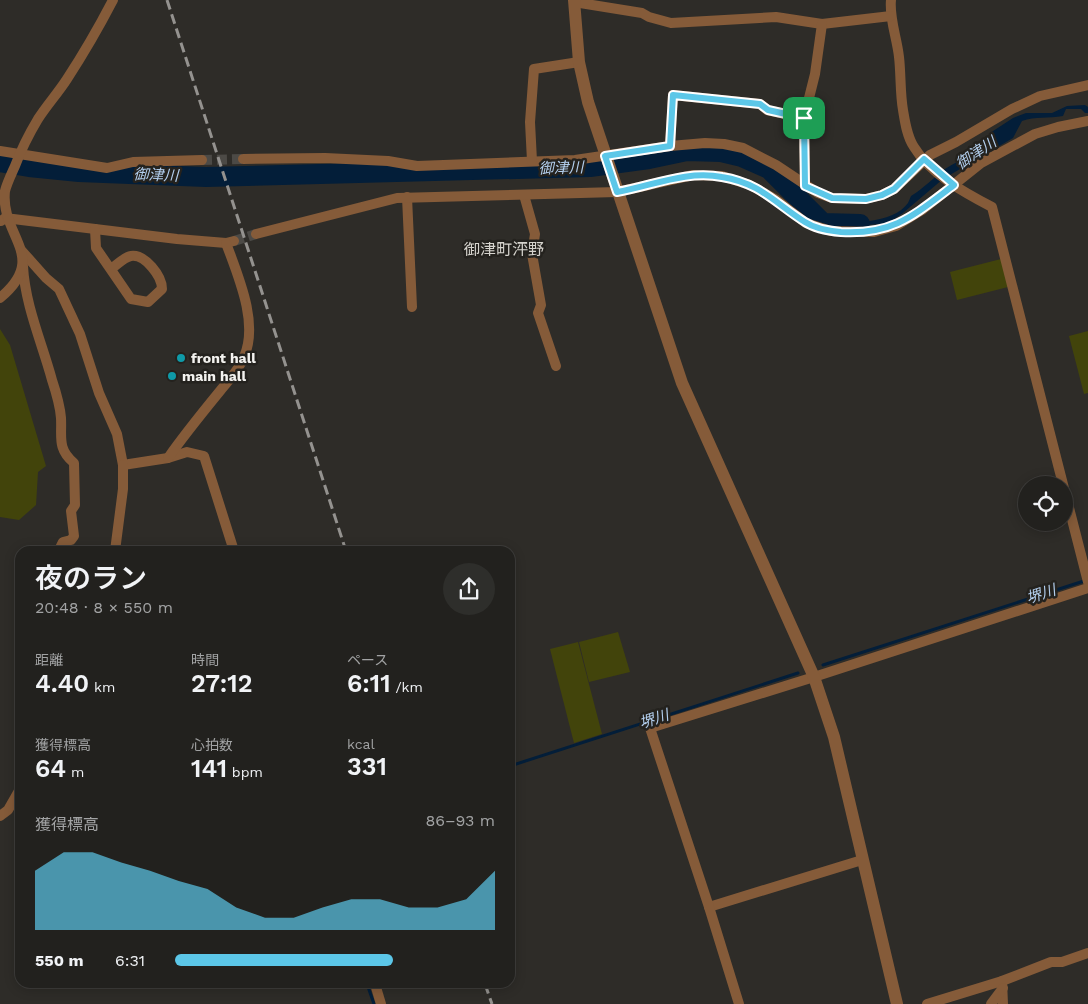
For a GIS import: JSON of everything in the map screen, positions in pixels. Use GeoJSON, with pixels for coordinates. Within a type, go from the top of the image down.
{"type":"FeatureCollection","features":[{"type":"Feature","properties":{"kind":"street"},"geometry":{"type":"LineString","coordinates":[[113,0],[98,30],[38,120],[18,157],[5,194],[3,220],[22,255],[59,289],[80,334],[100,393],[117,434],[123,466],[123,489],[116,546]]}},
{"type":"Feature","properties":{"kind":"street"},"geometry":{"type":"LineString","coordinates":[[891,0],[891,16],[897,41],[902,109],[913,146],[926,162],[960,190],[992,207],[1087,577]]}},
{"type":"Feature","properties":{"kind":"street"},"geometry":{"type":"LineString","coordinates":[[891,16],[822,24],[776,17],[671,23],[642,13],[574,1],[579,62],[588,102],[605,158],[682,383],[814,677],[834,737],[897,1004]]}},
{"type":"Feature","properties":{"kind":"street"},"geometry":{"type":"LineString","coordinates":[[805,186],[804,118],[815,74],[822,24]]}},
{"type":"Feature","properties":{"kind":"street"},"geometry":{"type":"LineString","coordinates":[[532,161],[530,122],[534,69],[579,62]]}},
{"type":"Feature","properties":{"kind":"street"},"geometry":{"type":"LineString","coordinates":[[243,159],[324,158],[388,161],[417,166],[605,158],[670,146],[705,143],[724,144],[743,148],[776,165],[805,186],[832,198],[866,199],[882,195],[894,189],[926,162],[1012,109],[1040,96],[1088,85]]}},
{"type":"Feature","properties":{"kind":"street"},"geometry":{"type":"LineString","coordinates":[[670,146],[673,95],[760,104],[768,110],[804,118]]}},
{"type":"Feature","properties":{"kind":"street"},"geometry":{"type":"LineString","coordinates":[[256,234],[397,198],[617,191],[693,175],[722,176],[750,185],[774,199],[806,223],[831,231],[874,232],[896,226],[922,210],[951,183],[981,163],[1035,134],[1058,127],[1088,122]]}},
{"type":"Feature","properties":{"kind":"street"},"geometry":{"type":"LineString","coordinates":[[0,151],[18,157],[107,168],[133,162],[202,160]]}},
{"type":"Feature","properties":{"kind":"street"},"geometry":{"type":"LineString","coordinates":[[524,195],[535,234],[532,254],[541,305],[538,313],[556,366]]}},
{"type":"Feature","properties":{"kind":"street"},"geometry":{"type":"LineString","coordinates":[[407,197],[412,307]]}},
{"type":"Feature","properties":{"kind":"street"},"geometry":{"type":"LineString","coordinates":[[3,220],[230,242],[248,314],[248,337],[244,357],[234,373],[168,458]]}},
{"type":"Feature","properties":{"kind":"street"},"geometry":{"type":"LineString","coordinates":[[96,228],[96,248],[131,299],[148,302],[162,289],[161,281],[148,263],[136,256],[128,258],[111,269]]}},
{"type":"Feature","properties":{"kind":"street"},"geometry":{"type":"LineString","coordinates":[[0,298],[13,286],[19,275],[22,255]]}},
{"type":"Feature","properties":{"kind":"street"},"geometry":{"type":"LineString","coordinates":[[22,255],[31,308],[61,418],[60,430],[63,449],[66,456],[74,463],[75,506],[71,511],[74,536],[70,540],[63,542],[61,546]]}},
{"type":"Feature","properties":{"kind":"street"},"geometry":{"type":"LineString","coordinates":[[123,466],[168,458],[187,452],[204,456],[232,546]]}},
{"type":"Feature","properties":{"kind":"street"},"geometry":{"type":"LineString","coordinates":[[738,1004],[709,907],[650,728],[1088,588]]}},
{"type":"Feature","properties":{"kind":"street"},"geometry":{"type":"LineString","coordinates":[[0,816],[8,810],[15,798]]}},
{"type":"Feature","properties":{"kind":"street"},"geometry":{"type":"LineString","coordinates":[[709,907],[862,860]]}},
{"type":"Feature","properties":{"kind":"street"},"geometry":{"type":"LineString","coordinates":[[927,1004],[1002,984],[1051,962],[1062,962],[1088,953]]}},
{"type":"Feature","properties":{"kind":"street"},"geometry":{"type":"LineString","coordinates":[[991,1004],[1002,984]]}},
{"type":"Feature","properties":{"kind":"street"},"geometry":{"type":"LineString","coordinates":[[1002,984],[1004,1004]]}},
{"type":"Feature","properties":{"kind":"street"},"geometry":{"type":"LineString","coordinates":[[376,988],[381,1004]]}},
{"type":"Feature","properties":{"kind":"shaded area"},"geometry":{"type":"Polygon","coordinates":[[[1001,259],[1008,287],[957,300],[950,272],[1001,259]]]}},
{"type":"Feature","properties":{"kind":"shaded area"},"geometry":{"type":"Polygon","coordinates":[[[0,329],[10,345],[46,466],[38,472],[36,505],[19,520],[0,517],[0,329]]]}},
{"type":"Feature","properties":{"kind":"shaded area"},"geometry":{"type":"Polygon","coordinates":[[[1088,331],[1088,393],[1084,394],[1069,336],[1088,331]]]}},
{"type":"Feature","properties":{"kind":"shaded area"},"geometry":{"type":"Polygon","coordinates":[[[618,632],[630,672],[589,682],[579,642],[618,632]]]}},
{"type":"Feature","properties":{"kind":"shaded area"},"geometry":{"type":"Polygon","coordinates":[[[578,642],[602,734],[574,743],[550,649],[578,642]]]}},
{"type":"Feature","properties":{"kind":"water"},"geometry":{"type":"Polygon","coordinates":[[[1085,105],[1088,107],[1088,113],[1081,109],[1066,109],[1063,116],[1022,121],[1013,138],[943,179],[903,213],[888,223],[847,227],[825,224],[870,221],[892,215],[901,210],[908,203],[911,196],[945,169],[989,144],[995,139],[994,134],[990,133],[1013,118],[1026,113],[1052,113],[1067,106],[1085,105]]]}},
{"type":"Feature","properties":{"kind":"waterway","name":"御津川"},"geometry":{"type":"LineString","coordinates":[[0,162],[79,172],[206,177],[590,167],[649,159],[687,151],[721,152],[742,157],[769,169],[823,223],[860,224]]}},
{"type":"Feature","properties":{"kind":"waterway","name":"堺川"},"geometry":{"type":"LineString","coordinates":[[823,665],[1087,580]]}},
{"type":"Feature","properties":{"kind":"waterway","name":"堺川"},"geometry":{"type":"LineString","coordinates":[[515,764],[798,673]]}},
{"type":"Feature","properties":{"kind":"waterway"},"geometry":{"type":"LineString","coordinates":[[368,988],[374,1004]]}},
{"type":"Feature","properties":{"kind":"tunnel"},"geometry":{"type":"LineString","coordinates":[[202,160],[243,159]]}},
{"type":"Feature","properties":{"kind":"tunnel"},"geometry":{"type":"LineString","coordinates":[[234,241],[256,234]]}},
{"type":"Feature","properties":{"kind":"railway"},"geometry":{"type":"LineString","coordinates":[[167,0],[344,546]]}},
{"type":"Feature","properties":{"kind":"railway"},"geometry":{"type":"LineString","coordinates":[[486,988],[492,1004]]}},
{"type":"Feature","properties":{"kind":"place","name":"front hall"},"geometry":{"type":"Point","coordinates":[181,358]}},
{"type":"Feature","properties":{"kind":"place","name":"main hall"},"geometry":{"type":"Point","coordinates":[172,376]}},
{"type":"Feature","properties":{"kind":"district","name":"御津町泙野"},"geometry":{"type":"Point","coordinates":[504,249]}},
{"type":"Feature","properties":{"kind":"route"},"geometry":{"type":"LineString","coordinates":[[673,95],[760,104],[768,110],[804,118],[805,186],[818,193],[832,198],[850,199],[866,199],[882,195],[894,189],[924,159],[954,185],[922,210],[896,226],[874,232],[854,233],[831,231],[806,223],[774,199],[750,185],[722,176],[693,175],[617,192],[605,156],[670,146],[673,95]]}}]}
